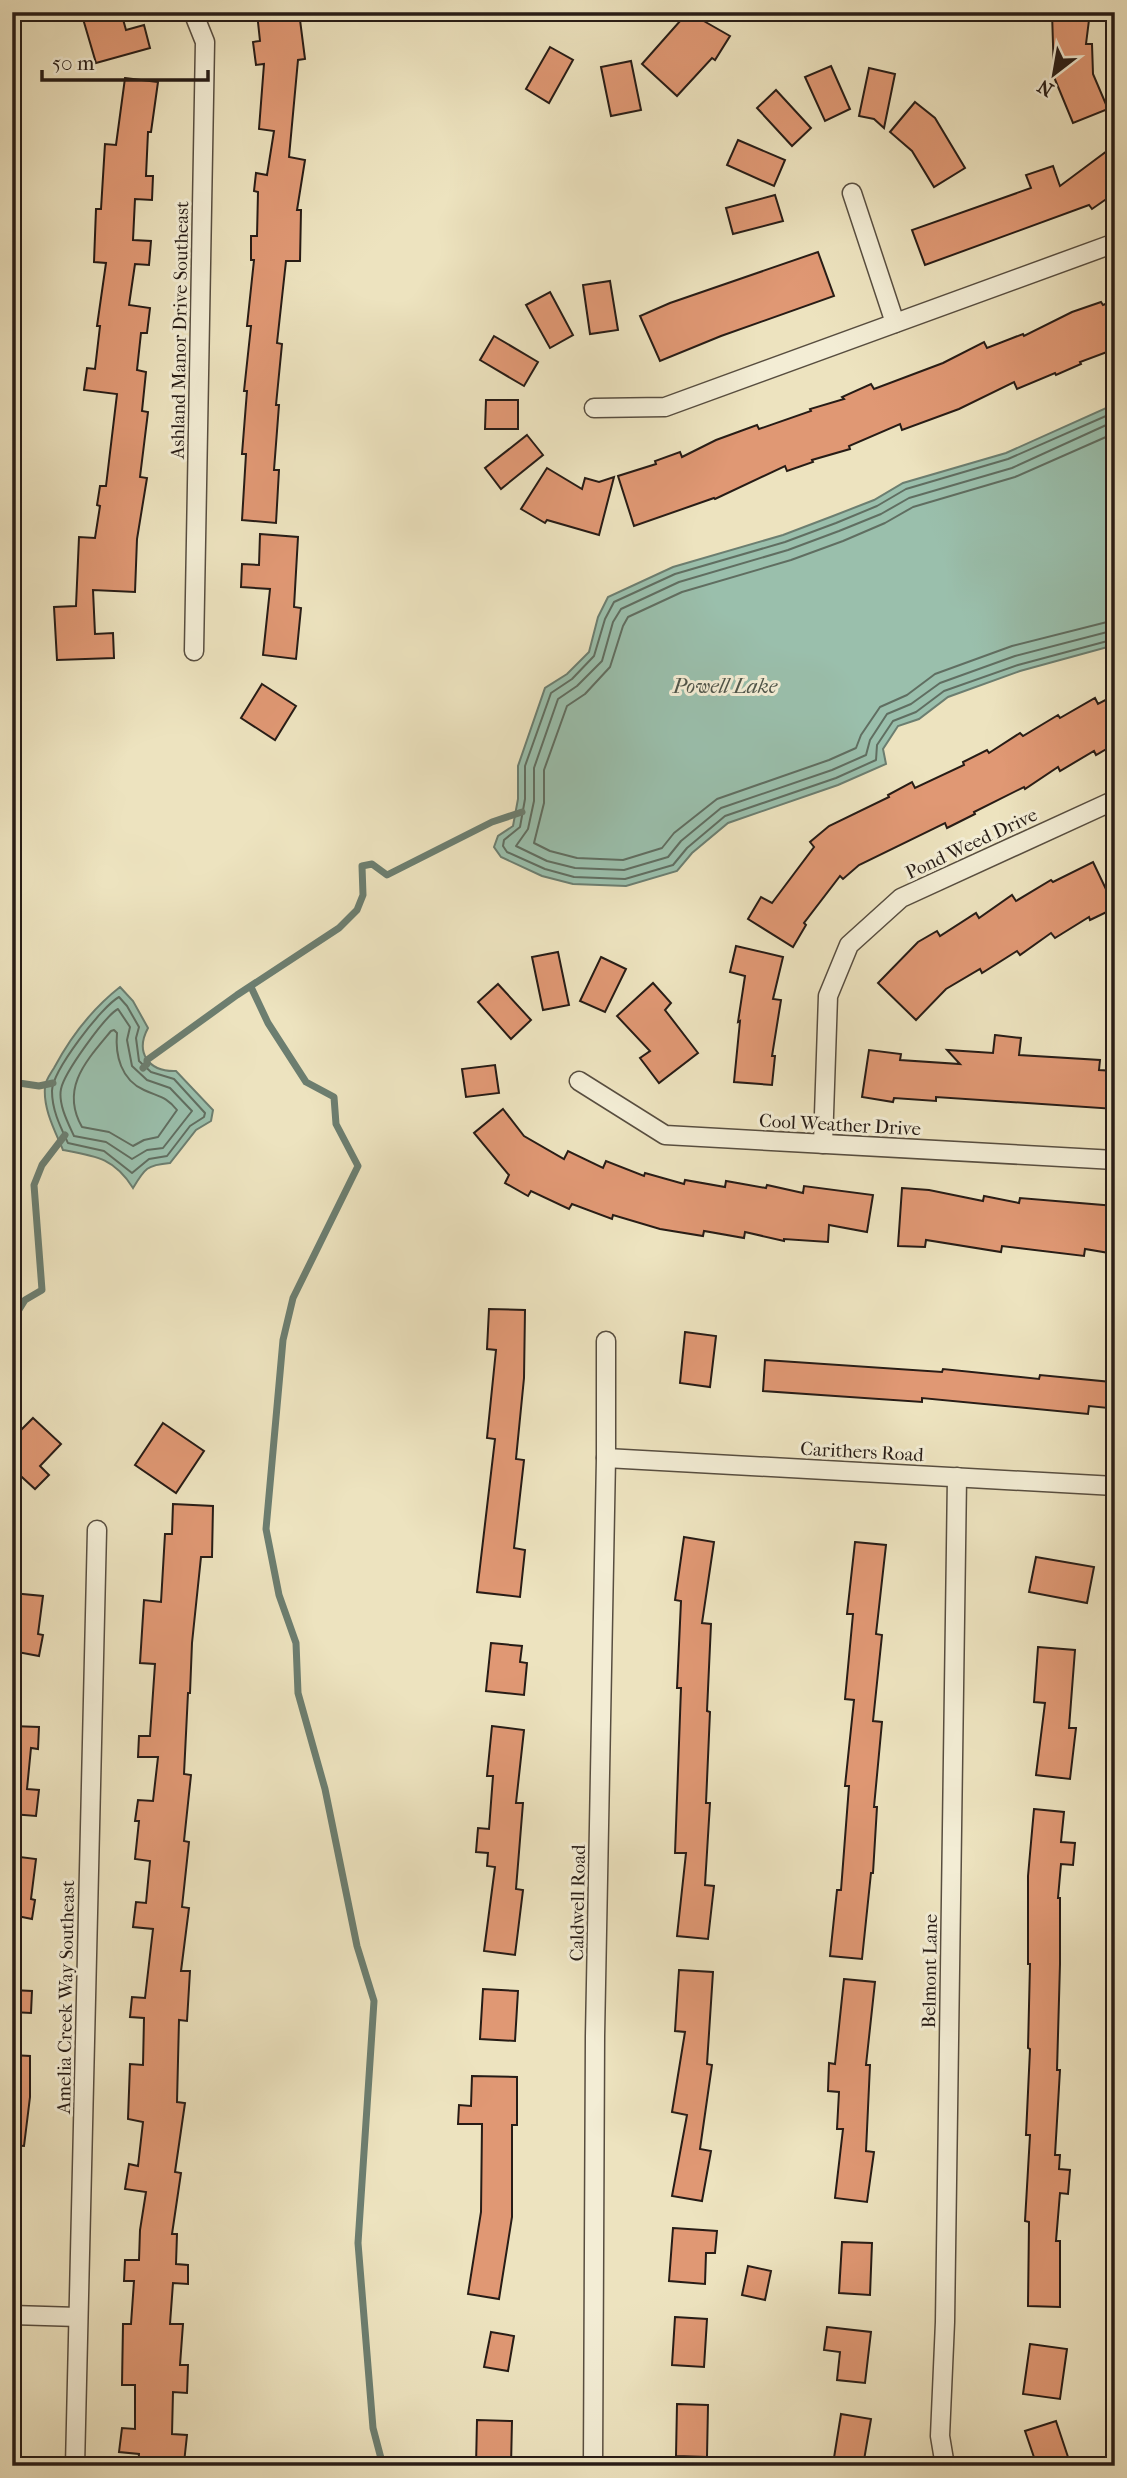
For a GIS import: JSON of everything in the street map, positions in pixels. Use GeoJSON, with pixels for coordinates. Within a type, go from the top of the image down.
{"type":"FeatureCollection","features":[{"type":"Feature","properties":{"kind":"street","name":"Ashland Manor Drive Southeast"},"geometry":{"type":"LineString","coordinates":[[193,12],[205,42],[194,651]]}},
{"type":"Feature","properties":{"kind":"street"},"geometry":{"type":"LineString","coordinates":[[852,193],[895,323]]}},
{"type":"Feature","properties":{"kind":"street"},"geometry":{"type":"LineString","coordinates":[[594,408],[665,407],[1115,243]]}},
{"type":"Feature","properties":{"kind":"street","name":"Pond Weed Drive"},"geometry":{"type":"LineString","coordinates":[[823,1144],[828,996],[849,946],[901,898],[1115,800]]}},
{"type":"Feature","properties":{"kind":"street","name":"Cool Weather Drive"},"geometry":{"type":"LineString","coordinates":[[579,1081],[665,1135],[1115,1160]]}},
{"type":"Feature","properties":{"kind":"street","name":"Caldwell Road"},"geometry":{"type":"LineString","coordinates":[[593,2466],[595,2036],[606,1341]]}},
{"type":"Feature","properties":{"kind":"street","name":"Carithers Road"},"geometry":{"type":"LineString","coordinates":[[606,1458],[1115,1486]]}},
{"type":"Feature","properties":{"kind":"street","name":"Belmont Lane"},"geometry":{"type":"LineString","coordinates":[[945,2466],[940,2436],[945,2322],[957,1477]]}},
{"type":"Feature","properties":{"kind":"street","name":"Amelia Creek Way Southeast"},"geometry":{"type":"LineString","coordinates":[[75,2466],[97,1530]]}},
{"type":"Feature","properties":{"kind":"street"},"geometry":{"type":"LineString","coordinates":[[12,2315],[78,2317]]}},
{"type":"Feature","properties":{"kind":"water","name":"Powell Lake"},"geometry":{"type":"Polygon","coordinates":[[[1115,404],[1115,645],[1020,671],[948,697],[919,719],[898,726],[883,749],[886,764],[838,785],[728,823],[692,853],[677,871],[626,886],[573,884],[542,876],[501,857],[494,847],[498,836],[513,826],[518,799],[518,766],[545,688],[567,674],[589,652],[598,617],[608,597],[673,567],[783,535],[833,516],[874,500],[903,483],[1006,453],[1115,404]]]}},
{"type":"Feature","properties":{"kind":"water"},"geometry":{"type":"Polygon","coordinates":[[[120,987],[133,1001],[148,1028],[143,1045],[147,1059],[158,1068],[176,1071],[213,1110],[211,1121],[196,1130],[170,1163],[147,1169],[133,1188],[111,1164],[85,1154],[63,1150],[50,1120],[45,1095],[47,1080],[75,1034],[100,1004],[120,987]]]}},
{"type":"Feature","properties":{"kind":"building"},"geometry":{"type":"Polygon","coordinates":[[[81,12],[121,12],[126,30],[144,25],[150,48],[96,63],[81,12]]]}},
{"type":"Feature","properties":{"kind":"building"},"geometry":{"type":"Polygon","coordinates":[[[299,12],[305,59],[298,60],[289,157],[305,160],[297,210],[301,210],[300,261],[286,261],[277,343],[282,344],[276,405],[279,405],[274,470],[279,470],[276,523],[242,520],[246,454],[242,454],[247,391],[244,391],[251,326],[247,326],[254,260],[251,260],[251,236],[257,236],[258,192],[254,191],[256,173],[267,175],[274,131],[259,129],[264,64],[256,65],[253,42],[260,41],[257,13],[299,12]]]}},
{"type":"Feature","properties":{"kind":"building"},"geometry":{"type":"Polygon","coordinates":[[[688,12],[730,36],[715,60],[712,58],[677,96],[642,64],[688,12]]]}},
{"type":"Feature","properties":{"kind":"building"},"geometry":{"type":"Polygon","coordinates":[[[1052,12],[1090,12],[1086,44],[1092,44],[1093,74],[1108,109],[1073,123],[1054,77],[1052,12]]]}},
{"type":"Feature","properties":{"kind":"building"},"geometry":{"type":"Polygon","coordinates":[[[550,47],[573,60],[549,103],[526,89],[550,47]]]}},
{"type":"Feature","properties":{"kind":"building"},"geometry":{"type":"Polygon","coordinates":[[[631,61],[641,110],[611,116],[601,67],[631,61]]]}},
{"type":"Feature","properties":{"kind":"building"},"geometry":{"type":"Polygon","coordinates":[[[831,66],[850,109],[825,121],[805,77],[831,66]]]}},
{"type":"Feature","properties":{"kind":"building"},"geometry":{"type":"Polygon","coordinates":[[[869,68],[895,74],[884,128],[874,119],[859,116],[869,68]]]}},
{"type":"Feature","properties":{"kind":"building"},"geometry":{"type":"Polygon","coordinates":[[[125,78],[158,82],[151,132],[148,132],[146,176],[153,176],[152,200],[135,199],[133,240],[151,241],[149,265],[135,264],[129,305],[150,308],[147,333],[141,333],[137,370],[146,372],[142,411],[148,412],[140,477],[147,478],[137,539],[135,592],[93,590],[95,634],[113,633],[114,658],[57,660],[54,607],[76,606],[79,537],[95,538],[100,486],[106,486],[117,394],[84,390],[87,368],[95,369],[100,326],[97,326],[106,263],[94,262],[96,209],[101,209],[105,144],[116,145],[125,78]]]}},
{"type":"Feature","properties":{"kind":"building"},"geometry":{"type":"Polygon","coordinates":[[[776,90],[811,128],[792,146],[757,108],[776,90]]]}},
{"type":"Feature","properties":{"kind":"building"},"geometry":{"type":"Polygon","coordinates":[[[915,102],[935,118],[965,168],[934,187],[912,151],[890,132],[915,102]]]}},
{"type":"Feature","properties":{"kind":"building"},"geometry":{"type":"Polygon","coordinates":[[[738,140],[785,160],[774,186],[727,165],[738,140]]]}},
{"type":"Feature","properties":{"kind":"building"},"geometry":{"type":"Polygon","coordinates":[[[1115,145],[1115,193],[1092,209],[1089,205],[925,265],[912,230],[1031,188],[1026,175],[1053,166],[1060,186],[1115,145]]]}},
{"type":"Feature","properties":{"kind":"building"},"geometry":{"type":"Polygon","coordinates":[[[775,195],[783,221],[733,234],[726,208],[775,195]]]}},
{"type":"Feature","properties":{"kind":"building"},"geometry":{"type":"Polygon","coordinates":[[[818,252],[834,296],[660,361],[640,316],[818,252]]]}},
{"type":"Feature","properties":{"kind":"building"},"geometry":{"type":"Polygon","coordinates":[[[610,281],[618,330],[590,334],[583,285],[610,281]]]}},
{"type":"Feature","properties":{"kind":"building"},"geometry":{"type":"Polygon","coordinates":[[[550,292],[573,335],[550,348],[526,305],[550,292]]]}},
{"type":"Feature","properties":{"kind":"building"},"geometry":{"type":"Polygon","coordinates":[[[1115,300],[1115,349],[1017,389],[1014,382],[959,409],[902,430],[900,424],[849,446],[850,449],[812,460],[813,462],[787,471],[785,466],[715,499],[634,526],[618,476],[656,464],[655,461],[680,452],[682,457],[716,440],[757,425],[759,429],[844,399],[842,397],[871,384],[874,389],[943,363],[984,342],[987,348],[1023,334],[1024,336],[1072,312],[1115,300]]]}},
{"type":"Feature","properties":{"kind":"building"},"geometry":{"type":"Polygon","coordinates":[[[494,336],[538,362],[524,386],[480,360],[494,336]]]}},
{"type":"Feature","properties":{"kind":"building"},"geometry":{"type":"Polygon","coordinates":[[[486,400],[518,400],[518,429],[485,429],[486,400]]]}},
{"type":"Feature","properties":{"kind":"building"},"geometry":{"type":"Polygon","coordinates":[[[527,435],[543,455],[501,489],[485,468],[527,435]]]}},
{"type":"Feature","properties":{"kind":"building"},"geometry":{"type":"Polygon","coordinates":[[[547,468],[582,489],[585,478],[599,482],[614,477],[599,535],[547,520],[545,523],[521,509],[547,468]]]}},
{"type":"Feature","properties":{"kind":"building"},"geometry":{"type":"Polygon","coordinates":[[[260,534],[298,537],[294,607],[301,608],[296,659],[263,655],[270,589],[241,587],[242,564],[259,565],[260,534]]]}},
{"type":"Feature","properties":{"kind":"building"},"geometry":{"type":"Polygon","coordinates":[[[262,684],[296,706],[275,740],[241,718],[262,684]]]}},
{"type":"Feature","properties":{"kind":"building"},"geometry":{"type":"Polygon","coordinates":[[[1115,695],[1115,744],[1096,755],[1094,751],[1060,771],[1058,767],[1025,789],[1024,787],[947,828],[945,823],[859,865],[843,879],[840,876],[804,923],[806,925],[793,947],[748,919],[761,897],[772,903],[814,847],[810,842],[829,826],[889,797],[888,795],[912,782],[915,788],[964,765],[963,762],[987,750],[989,753],[1020,733],[1023,736],[1058,715],[1060,718],[1095,698],[1098,704],[1115,695]]]}},
{"type":"Feature","properties":{"kind":"building"},"geometry":{"type":"Polygon","coordinates":[[[1093,862],[1115,908],[1090,920],[1089,917],[1055,938],[1051,933],[1020,955],[1017,951],[982,973],[980,969],[946,989],[916,1020],[878,983],[918,942],[937,931],[940,936],[976,913],[979,918],[1012,895],[1016,901],[1051,880],[1053,882],[1093,862]]]}},
{"type":"Feature","properties":{"kind":"building"},"geometry":{"type":"Polygon","coordinates":[[[736,946],[783,957],[773,999],[781,1000],[772,1056],[775,1056],[772,1085],[734,1082],[740,1021],[738,1022],[745,976],[730,972],[736,946]]]}},
{"type":"Feature","properties":{"kind":"building"},"geometry":{"type":"Polygon","coordinates":[[[558,952],[569,1005],[543,1010],[532,957],[558,952]]]}},
{"type":"Feature","properties":{"kind":"building"},"geometry":{"type":"Polygon","coordinates":[[[601,957],[626,969],[605,1012],[580,1001],[601,957]]]}},
{"type":"Feature","properties":{"kind":"building"},"geometry":{"type":"Polygon","coordinates":[[[653,983],[671,1003],[665,1010],[698,1053],[659,1083],[640,1058],[650,1051],[617,1016],[653,983]]]}},
{"type":"Feature","properties":{"kind":"building"},"geometry":{"type":"Polygon","coordinates":[[[498,984],[531,1020],[511,1039],[478,1002],[498,984]]]}},
{"type":"Feature","properties":{"kind":"building"},"geometry":{"type":"Polygon","coordinates":[[[995,1035],[1021,1038],[1019,1055],[1100,1060],[1099,1070],[1115,1071],[1115,1109],[936,1097],[936,1101],[894,1098],[893,1102],[862,1097],[869,1050],[901,1054],[900,1060],[960,1064],[947,1050],[993,1053],[995,1035]]]}},
{"type":"Feature","properties":{"kind":"building"},"geometry":{"type":"Polygon","coordinates":[[[495,1065],[499,1093],[466,1097],[462,1069],[495,1065]]]}},
{"type":"Feature","properties":{"kind":"building"},"geometry":{"type":"Polygon","coordinates":[[[503,1109],[524,1136],[564,1159],[568,1151],[603,1168],[606,1161],[644,1176],[645,1173],[684,1184],[685,1180],[725,1187],[726,1181],[766,1188],[767,1185],[803,1193],[804,1186],[873,1195],[867,1232],[829,1225],[828,1242],[784,1241],[745,1232],[744,1238],[704,1231],[703,1236],[660,1229],[613,1215],[612,1219],[572,1204],[569,1209],[531,1191],[528,1196],[505,1183],[509,1175],[474,1133],[503,1109]]]}},
{"type":"Feature","properties":{"kind":"building"},"geometry":{"type":"Polygon","coordinates":[[[902,1188],[929,1190],[983,1201],[984,1196],[1019,1203],[1020,1198],[1115,1206],[1115,1254],[1085,1249],[1084,1256],[1002,1246],[1001,1252],[926,1240],[925,1247],[898,1246],[902,1188]]]}},
{"type":"Feature","properties":{"kind":"building"},"geometry":{"type":"Polygon","coordinates":[[[489,1309],[525,1310],[524,1378],[516,1459],[524,1460],[514,1548],[525,1550],[520,1597],[477,1592],[495,1439],[487,1438],[496,1350],[487,1349],[489,1309]]]}},
{"type":"Feature","properties":{"kind":"building"},"geometry":{"type":"Polygon","coordinates":[[[685,1332],[716,1336],[710,1387],[680,1383],[685,1332]]]}},
{"type":"Feature","properties":{"kind":"building"},"geometry":{"type":"Polygon","coordinates":[[[765,1360],[942,1372],[943,1369],[1039,1379],[1040,1375],[1111,1382],[1108,1408],[1089,1406],[1088,1414],[922,1398],[922,1402],[763,1391],[765,1360]]]}},
{"type":"Feature","properties":{"kind":"building"},"geometry":{"type":"Polygon","coordinates":[[[33,1418],[61,1444],[40,1466],[49,1475],[35,1489],[12,1468],[12,1439],[33,1418]]]}},
{"type":"Feature","properties":{"kind":"building"},"geometry":{"type":"Polygon","coordinates":[[[163,1423],[204,1451],[176,1493],[135,1465],[163,1423]]]}},
{"type":"Feature","properties":{"kind":"building"},"geometry":{"type":"Polygon","coordinates":[[[173,1504],[213,1506],[212,1557],[201,1557],[188,1693],[184,1774],[191,1775],[184,1841],[189,1842],[182,1907],[189,1908],[181,1971],[190,1971],[187,2021],[179,2020],[177,2102],[185,2103],[175,2172],[181,2173],[172,2234],[177,2234],[176,2264],[188,2265],[188,2284],[173,2283],[170,2324],[183,2324],[180,2365],[188,2365],[187,2393],[173,2392],[172,2434],[187,2435],[184,2463],[174,2462],[174,2466],[138,2466],[139,2454],[119,2452],[122,2428],[135,2429],[135,2385],[122,2385],[123,2324],[131,2324],[134,2281],[124,2281],[125,2260],[139,2260],[146,2192],[125,2189],[129,2164],[138,2166],[143,2122],[128,2119],[130,2064],[143,2065],[144,2018],[130,2017],[132,1997],[145,1998],[153,1929],[133,1927],[136,1902],[146,1903],[150,1861],[135,1859],[139,1821],[135,1821],[138,1800],[153,1801],[158,1757],[138,1757],[139,1736],[150,1736],[155,1664],[140,1663],[144,1600],[161,1602],[165,1534],[172,1534],[173,1504]]]}},
{"type":"Feature","properties":{"kind":"building"},"geometry":{"type":"Polygon","coordinates":[[[684,1537],[714,1542],[702,1623],[711,1624],[706,1803],[710,1803],[705,1885],[714,1886],[708,1939],[677,1936],[686,1853],[675,1853],[681,1601],[675,1600],[684,1537]]]}},
{"type":"Feature","properties":{"kind":"building"},"geometry":{"type":"Polygon","coordinates":[[[855,1542],[886,1545],[876,1634],[882,1635],[873,1721],[882,1722],[874,1807],[877,1807],[873,1873],[862,1959],[830,1956],[837,1890],[841,1890],[849,1786],[845,1786],[854,1700],[845,1699],[853,1614],[847,1614],[855,1542]]]}},
{"type":"Feature","properties":{"kind":"building"},"geometry":{"type":"Polygon","coordinates":[[[1036,1557],[1094,1567],[1087,1603],[1029,1592],[1036,1557]]]}},
{"type":"Feature","properties":{"kind":"building"},"geometry":{"type":"Polygon","coordinates":[[[12,1593],[43,1596],[38,1634],[43,1635],[39,1656],[12,1651],[12,1593]]]}},
{"type":"Feature","properties":{"kind":"building"},"geometry":{"type":"Polygon","coordinates":[[[491,1643],[522,1646],[520,1662],[527,1663],[524,1695],[486,1691],[491,1643]]]}},
{"type":"Feature","properties":{"kind":"building"},"geometry":{"type":"Polygon","coordinates":[[[1038,1647],[1075,1650],[1069,1728],[1076,1728],[1070,1779],[1036,1775],[1045,1703],[1034,1702],[1038,1647]]]}},
{"type":"Feature","properties":{"kind":"building"},"geometry":{"type":"Polygon","coordinates":[[[12,1726],[39,1727],[38,1749],[31,1748],[27,1789],[39,1790],[36,1816],[12,1814],[12,1726]]]}},
{"type":"Feature","properties":{"kind":"building"},"geometry":{"type":"Polygon","coordinates":[[[492,1726],[524,1730],[516,1803],[523,1803],[516,1889],[523,1890],[515,1955],[484,1951],[495,1867],[487,1866],[488,1853],[476,1852],[478,1828],[489,1829],[493,1776],[487,1776],[492,1726]]]}},
{"type":"Feature","properties":{"kind":"building"},"geometry":{"type":"Polygon","coordinates":[[[1034,1809],[1064,1812],[1061,1842],[1075,1843],[1073,1865],[1061,1864],[1058,1898],[1060,1964],[1057,2070],[1060,2070],[1055,2155],[1060,2155],[1059,2169],[1070,2170],[1068,2194],[1060,2193],[1056,2241],[1060,2241],[1060,2307],[1028,2306],[1029,2222],[1025,2221],[1030,2135],[1026,2135],[1030,2049],[1028,1876],[1034,1809]]]}},
{"type":"Feature","properties":{"kind":"building"},"geometry":{"type":"Polygon","coordinates":[[[12,1856],[36,1859],[31,1899],[35,1900],[32,1919],[12,1915],[12,1856]]]}},
{"type":"Feature","properties":{"kind":"building"},"geometry":{"type":"Polygon","coordinates":[[[679,1970],[713,1972],[707,2064],[712,2065],[700,2149],[711,2151],[702,2201],[672,2196],[687,2115],[672,2112],[685,2032],[675,2031],[679,1970]]]}},
{"type":"Feature","properties":{"kind":"building"},"geometry":{"type":"Polygon","coordinates":[[[844,1979],[875,1982],[866,2065],[870,2065],[866,2151],[874,2152],[867,2202],[835,2198],[843,2129],[837,2129],[839,2092],[828,2091],[829,2063],[835,2064],[844,1979]]]}},
{"type":"Feature","properties":{"kind":"building"},"geometry":{"type":"Polygon","coordinates":[[[483,1989],[518,1991],[515,2041],[480,2039],[483,1989]]]}},
{"type":"Feature","properties":{"kind":"building"},"geometry":{"type":"Polygon","coordinates":[[[12,1990],[32,1991],[31,2013],[12,2012],[12,1990]]]}},
{"type":"Feature","properties":{"kind":"building"},"geometry":{"type":"Polygon","coordinates":[[[12,2055],[30,2056],[30,2097],[24,2146],[12,2145],[12,2055]]]}},
{"type":"Feature","properties":{"kind":"building"},"geometry":{"type":"Polygon","coordinates":[[[472,2076],[517,2077],[517,2125],[512,2125],[512,2217],[499,2299],[468,2294],[481,2212],[482,2124],[458,2124],[459,2105],[471,2106],[472,2076]]]}},
{"type":"Feature","properties":{"kind":"building"},"geometry":{"type":"Polygon","coordinates":[[[673,2228],[717,2231],[715,2253],[706,2253],[705,2284],[669,2281],[673,2228]]]}},
{"type":"Feature","properties":{"kind":"building"},"geometry":{"type":"Polygon","coordinates":[[[842,2242],[872,2243],[870,2295],[839,2293],[842,2242]]]}},
{"type":"Feature","properties":{"kind":"building"},"geometry":{"type":"Polygon","coordinates":[[[748,2266],[771,2271],[765,2300],[742,2295],[748,2266]]]}},
{"type":"Feature","properties":{"kind":"building"},"geometry":{"type":"Polygon","coordinates":[[[675,2317],[707,2319],[704,2367],[672,2365],[675,2317]]]}},
{"type":"Feature","properties":{"kind":"building"},"geometry":{"type":"Polygon","coordinates":[[[827,2327],[871,2332],[865,2383],[837,2380],[840,2352],[824,2350],[827,2327]]]}},
{"type":"Feature","properties":{"kind":"building"},"geometry":{"type":"Polygon","coordinates":[[[491,2332],[514,2336],[508,2371],[484,2367],[491,2332]]]}},
{"type":"Feature","properties":{"kind":"building"},"geometry":{"type":"Polygon","coordinates":[[[1030,2344],[1067,2349],[1060,2399],[1023,2394],[1030,2344]]]}},
{"type":"Feature","properties":{"kind":"building"},"geometry":{"type":"Polygon","coordinates":[[[677,2404],[708,2405],[707,2457],[676,2456],[677,2404]]]}},
{"type":"Feature","properties":{"kind":"building"},"geometry":{"type":"Polygon","coordinates":[[[841,2414],[871,2419],[863,2466],[833,2464],[841,2414]]]}},
{"type":"Feature","properties":{"kind":"building"},"geometry":{"type":"Polygon","coordinates":[[[477,2420],[512,2421],[511,2466],[476,2466],[477,2420]]]}},
{"type":"Feature","properties":{"kind":"building"},"geometry":{"type":"Polygon","coordinates":[[[1056,2421],[1071,2466],[1037,2466],[1025,2431],[1056,2421]]]}},
{"type":"Feature","properties":{"kind":"waterway"},"geometry":{"type":"LineString","coordinates":[[143,1068],[147,1060],[237,995],[339,928],[357,910],[363,895],[362,866],[372,864],[387,875],[492,822],[522,812]]}},
{"type":"Feature","properties":{"kind":"waterway"},"geometry":{"type":"LineString","coordinates":[[251,987],[268,1023],[306,1082],[334,1097],[336,1124],[358,1166],[293,1298],[283,1340],[266,1529],[279,1595],[296,1643],[298,1693],[325,1789],[357,1946],[374,2001],[358,2243],[373,2428],[383,2466]]}},
{"type":"Feature","properties":{"kind":"waterway"},"geometry":{"type":"LineString","coordinates":[[12,1082],[39,1086],[53,1083]]}},
{"type":"Feature","properties":{"kind":"waterway"},"geometry":{"type":"LineString","coordinates":[[12,1321],[25,1300],[42,1290],[34,1185],[42,1165],[65,1135]]}}]}
